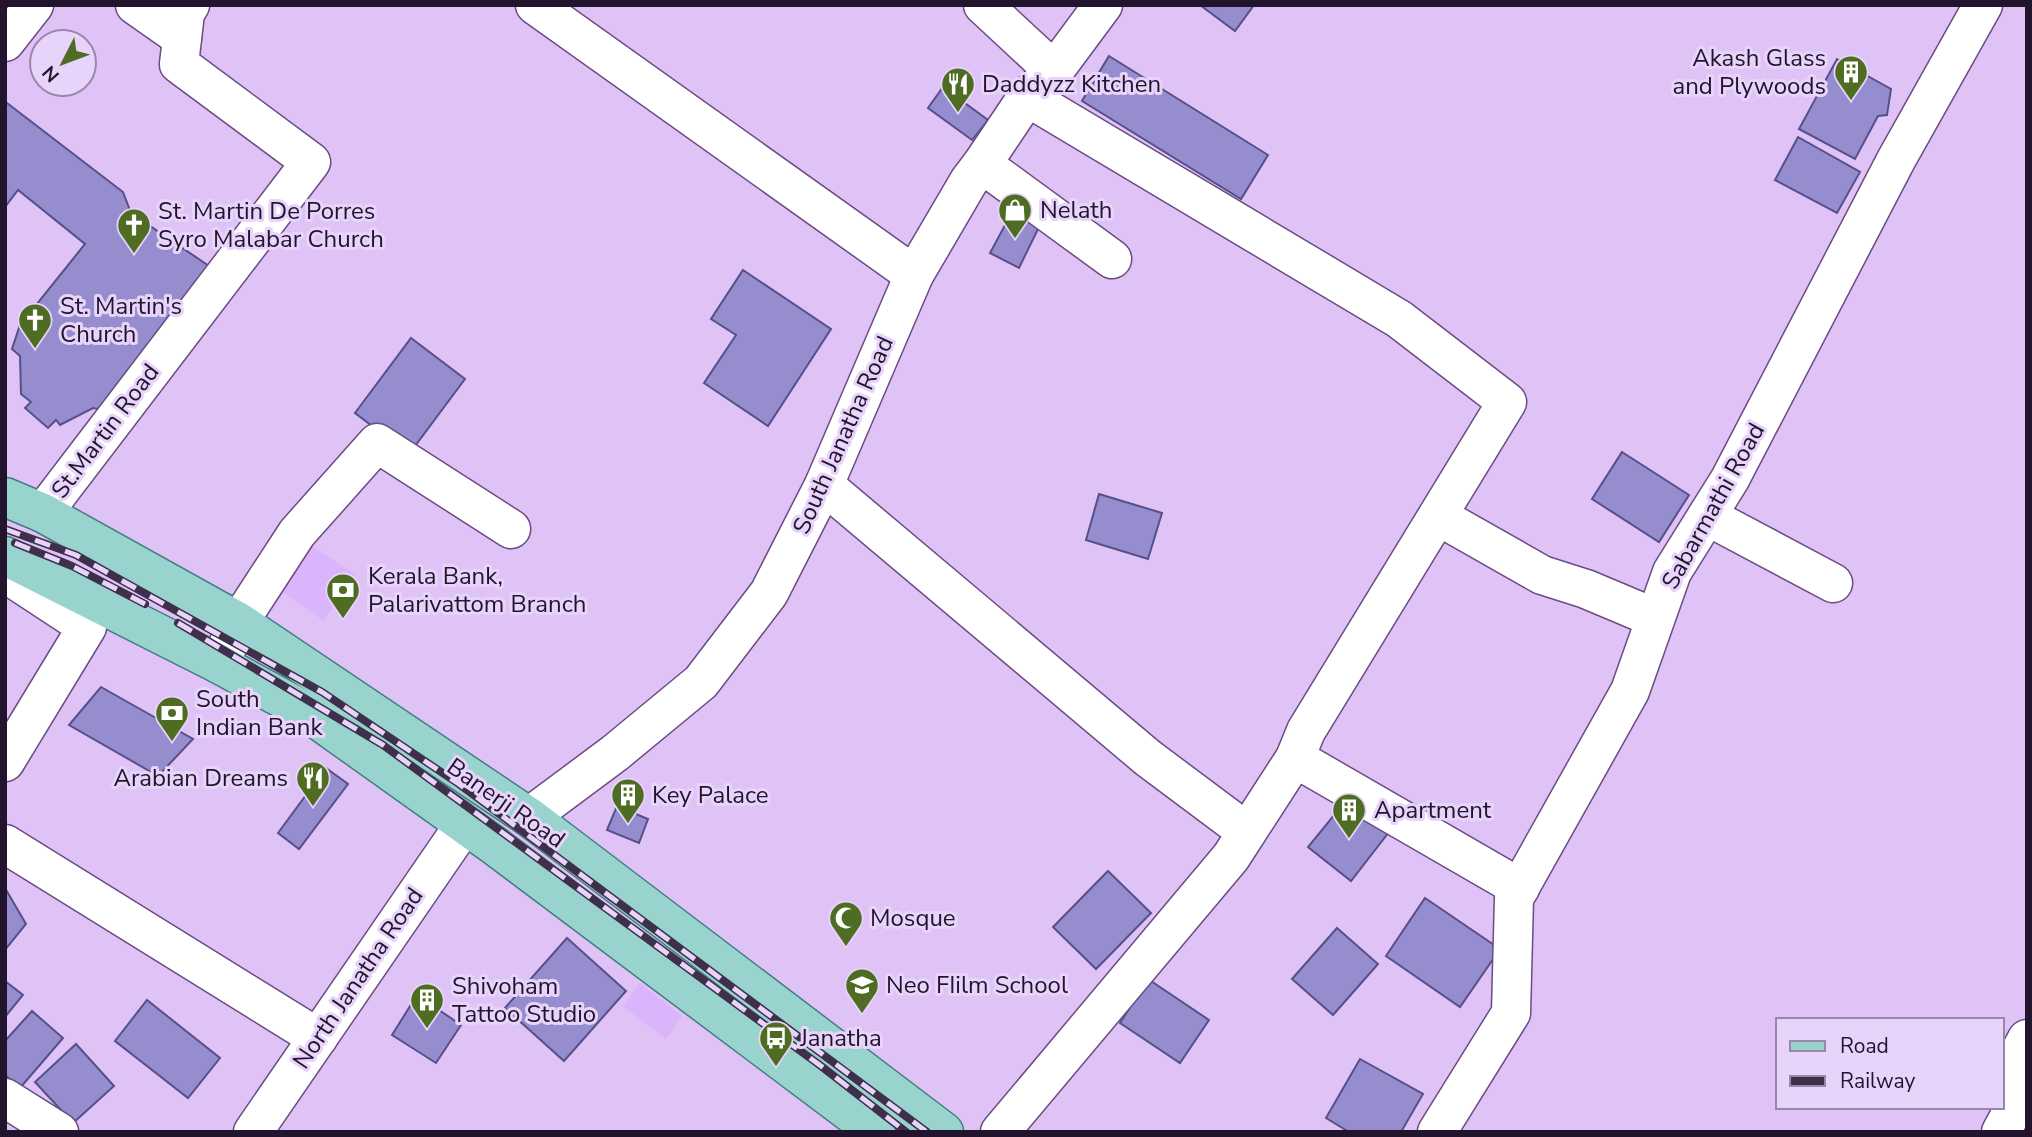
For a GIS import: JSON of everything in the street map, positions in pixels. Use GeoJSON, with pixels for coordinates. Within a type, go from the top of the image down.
{"type":"FeatureCollection","features":[{"type":"Feature","properties":{"kind":"main road","name":"Banerji Road"},"geometry":{"type":"LineString","coordinates":[[5,497],[43,513],[239,622],[529,817],[944,1132]]}},
{"type":"Feature","properties":{"kind":"main road","name":"Banerji Road"},"geometry":{"type":"LineString","coordinates":[[8,563],[219,664],[307,712],[495,846],[865,1124]]}},
{"type":"Feature","properties":{"kind":"main road"},"geometry":{"type":"LineString","coordinates":[[865,1124],[877,1082]]}},
{"type":"Feature","properties":{"kind":"street"},"geometry":{"type":"LineString","coordinates":[[5,42],[34,5]]}},
{"type":"Feature","properties":{"kind":"street"},"geometry":{"type":"LineString","coordinates":[[135,5],[186,22]]}},
{"type":"Feature","properties":{"kind":"street"},"geometry":{"type":"LineString","coordinates":[[535,5],[914,275]]}},
{"type":"Feature","properties":{"kind":"street"},"geometry":{"type":"LineString","coordinates":[[983,5],[1054,71]]}},
{"type":"Feature","properties":{"kind":"street","name":"South Janatha Road"},"geometry":{"type":"LineString","coordinates":[[529,817],[615,753],[701,682],[769,593],[824,485],[914,275],[969,181],[1027,97],[1054,71],[1103,5]]}},
{"type":"Feature","properties":{"kind":"street","name":"Sabarmathi Road"},"geometry":{"type":"LineString","coordinates":[[1437,1132],[1511,1013],[1514,898],[1630,691],[1672,572],[1730,479],[1895,160],[1983,5]]}},
{"type":"Feature","properties":{"kind":"street","name":"St.Martin Road"},"geometry":{"type":"LineString","coordinates":[[43,513],[311,162],[179,64],[186,22]]}},
{"type":"Feature","properties":{"kind":"street"},"geometry":{"type":"LineString","coordinates":[[1000,1132],[1231,857],[1295,758],[1306,732],[1507,402],[1399,320],[1027,97]]}},
{"type":"Feature","properties":{"kind":"street"},"geometry":{"type":"LineString","coordinates":[[982,164],[1112,259]]}},
{"type":"Feature","properties":{"kind":"street"},"geometry":{"type":"LineString","coordinates":[[219,664],[239,622],[297,533],[377,443],[511,530]]}},
{"type":"Feature","properties":{"kind":"street"},"geometry":{"type":"LineString","coordinates":[[824,485],[1148,758],[1247,832]]}},
{"type":"Feature","properties":{"kind":"street"},"geometry":{"type":"LineString","coordinates":[[1438,516],[1542,575],[1586,589],[1655,618]]}},
{"type":"Feature","properties":{"kind":"street"},"geometry":{"type":"LineString","coordinates":[[1707,516],[1833,583]]}},
{"type":"Feature","properties":{"kind":"street"},"geometry":{"type":"LineString","coordinates":[[5,762],[87,627],[8,563]]}},
{"type":"Feature","properties":{"kind":"street"},"geometry":{"type":"LineString","coordinates":[[1295,758],[1520,888]]}},
{"type":"Feature","properties":{"kind":"street","name":"North Janatha Road"},"geometry":{"type":"LineString","coordinates":[[253,1132],[464,825]]}},
{"type":"Feature","properties":{"kind":"street"},"geometry":{"type":"LineString","coordinates":[[5,844],[318,1038]]}},
{"type":"Feature","properties":{"kind":"street"},"geometry":{"type":"LineString","coordinates":[[2004,1082],[2027,1039]]}},
{"type":"Feature","properties":{"kind":"street"},"geometry":{"type":"LineString","coordinates":[[2001,1132],[2027,1084]]}},
{"type":"Feature","properties":{"kind":"street"},"geometry":{"type":"LineString","coordinates":[[5,1098],[59,1132]]}},
{"type":"Feature","properties":{"kind":"street"},"geometry":{"type":"LineString","coordinates":[[1978,1132],[1990,1109]]}},
{"type":"Feature","properties":{"kind":"shaded area"},"geometry":{"type":"Polygon","coordinates":[[[300,539],[355,574],[324,621],[273,585],[300,539]]]}},
{"type":"Feature","properties":{"kind":"shaded area"},"geometry":{"type":"Polygon","coordinates":[[[640,983],[682,1016],[666,1039],[623,1006],[640,983]]]}},
{"type":"Feature","properties":{"kind":"building"},"geometry":{"type":"Polygon","coordinates":[[[1200,5],[1254,5],[1235,31],[1200,5]]]}},
{"type":"Feature","properties":{"kind":"building"},"geometry":{"type":"Polygon","coordinates":[[[1109,56],[1268,155],[1241,199],[1082,101],[1109,56]]]}},
{"type":"Feature","properties":{"kind":"building","name":"Akash Glass and Plywoods"},"geometry":{"type":"Polygon","coordinates":[[[1837,59],[1891,89],[1887,115],[1878,116],[1855,159],[1799,129],[1837,59]]]}},
{"type":"Feature","properties":{"kind":"building","name":"Daddyzz Kitchen"},"geometry":{"type":"Polygon","coordinates":[[[943,87],[988,120],[972,140],[928,108],[943,87]]]}},
{"type":"Feature","properties":{"kind":"building","name":"St. Martin De Porres Syro Malabar Church"},"geometry":{"type":"Polygon","coordinates":[[[7,103],[123,192],[131,213],[209,266],[109,411],[93,408],[60,425],[56,420],[48,428],[25,408],[31,402],[21,394],[20,356],[12,349],[20,325],[85,244],[18,190],[5,207],[7,103]]]}},
{"type":"Feature","properties":{"kind":"building"},"geometry":{"type":"Polygon","coordinates":[[[1798,137],[1860,172],[1837,213],[1775,180],[1798,137]]]}},
{"type":"Feature","properties":{"kind":"building","name":"Nelath"},"geometry":{"type":"Polygon","coordinates":[[[1012,212],[1039,227],[1019,268],[990,253],[1012,212]]]}},
{"type":"Feature","properties":{"kind":"building"},"geometry":{"type":"Polygon","coordinates":[[[743,270],[831,329],[768,426],[704,383],[736,335],[711,319],[743,270]]]}},
{"type":"Feature","properties":{"kind":"building"},"geometry":{"type":"Polygon","coordinates":[[[411,338],[465,379],[409,454],[355,413],[411,338]]]}},
{"type":"Feature","properties":{"kind":"building"},"geometry":{"type":"Polygon","coordinates":[[[1622,452],[1689,495],[1659,542],[1592,499],[1622,452]]]}},
{"type":"Feature","properties":{"kind":"building"},"geometry":{"type":"Polygon","coordinates":[[[1099,494],[1162,513],[1148,559],[1086,540],[1099,494]]]}},
{"type":"Feature","properties":{"kind":"building"},"geometry":{"type":"Polygon","coordinates":[[[101,687],[193,739],[158,776],[69,725],[101,687]]]}},
{"type":"Feature","properties":{"kind":"building","name":"Arabian Dreams"},"geometry":{"type":"Polygon","coordinates":[[[326,768],[348,784],[299,849],[278,833],[326,768]]]}},
{"type":"Feature","properties":{"kind":"building","name":"Key Palace"},"geometry":{"type":"Polygon","coordinates":[[[617,806],[648,819],[639,843],[607,830],[617,806]]]}},
{"type":"Feature","properties":{"kind":"building","name":"Apartment"},"geometry":{"type":"Polygon","coordinates":[[[1339,809],[1360,810],[1389,832],[1351,881],[1308,847],[1339,809]]]}},
{"type":"Feature","properties":{"kind":"building"},"geometry":{"type":"Polygon","coordinates":[[[1108,871],[1151,913],[1096,969],[1053,927],[1108,871]]]}},
{"type":"Feature","properties":{"kind":"building"},"geometry":{"type":"Polygon","coordinates":[[[5,888],[26,924],[5,950],[5,888]]]}},
{"type":"Feature","properties":{"kind":"building"},"geometry":{"type":"Polygon","coordinates":[[[1425,898],[1500,949],[1460,1007],[1386,956],[1425,898]]]}},
{"type":"Feature","properties":{"kind":"building"},"geometry":{"type":"Polygon","coordinates":[[[1337,928],[1378,964],[1333,1015],[1292,979],[1337,928]]]}},
{"type":"Feature","properties":{"kind":"building"},"geometry":{"type":"Polygon","coordinates":[[[567,938],[626,991],[564,1061],[505,1008],[567,938]]]}},
{"type":"Feature","properties":{"kind":"building"},"geometry":{"type":"Polygon","coordinates":[[[1148,979],[1209,1020],[1180,1063],[1120,1023],[1148,979]]]}},
{"type":"Feature","properties":{"kind":"building"},"geometry":{"type":"Polygon","coordinates":[[[5,981],[23,995],[5,1017],[5,981]]]}},
{"type":"Feature","properties":{"kind":"building","name":"Shivoham Tattoo Studio"},"geometry":{"type":"Polygon","coordinates":[[[417,995],[461,1025],[436,1063],[392,1035],[417,995]]]}},
{"type":"Feature","properties":{"kind":"building"},"geometry":{"type":"Polygon","coordinates":[[[147,1000],[220,1058],[188,1098],[115,1041],[147,1000]]]}},
{"type":"Feature","properties":{"kind":"building"},"geometry":{"type":"Polygon","coordinates":[[[32,1011],[63,1038],[20,1088],[5,1075],[5,1041],[32,1011]]]}},
{"type":"Feature","properties":{"kind":"building"},"geometry":{"type":"Polygon","coordinates":[[[76,1044],[114,1086],[73,1123],[35,1082],[76,1044]]]}},
{"type":"Feature","properties":{"kind":"building"},"geometry":{"type":"Polygon","coordinates":[[[1360,1059],[1423,1094],[1401,1132],[1349,1132],[1326,1118],[1360,1059]]]}},
{"type":"Feature","properties":{"kind":"railway"},"geometry":{"type":"LineString","coordinates":[[5,529],[76,555],[322,692],[459,784],[927,1132]]}},
{"type":"Feature","properties":{"kind":"railway"},"geometry":{"type":"LineString","coordinates":[[15,543],[72,566],[145,604]]}},
{"type":"Feature","properties":{"kind":"railway"},"geometry":{"type":"LineString","coordinates":[[178,623],[383,745],[821,1066],[906,1132]]}},
{"type":"Feature","properties":{"kind":"place","name":"Akash Glass and Plywoods"},"geometry":{"type":"Point","coordinates":[1851,102]}},
{"type":"Feature","properties":{"kind":"place","name":"Daddyzz Kitchen"},"geometry":{"type":"Point","coordinates":[958,114]}},
{"type":"Feature","properties":{"kind":"place","name":"Nelath"},"geometry":{"type":"Point","coordinates":[1015,240]}},
{"type":"Feature","properties":{"kind":"place","name":"St. Martin De Porres Syro Malabar Church"},"geometry":{"type":"Point","coordinates":[134,255]}},
{"type":"Feature","properties":{"kind":"place","name":"St. Martin's Church"},"geometry":{"type":"Point","coordinates":[35,350]}},
{"type":"Feature","properties":{"kind":"place","name":"Kerala Bank, Palarivattom Branch"},"geometry":{"type":"Point","coordinates":[343,620]}},
{"type":"Feature","properties":{"kind":"place","name":"South Indian Bank"},"geometry":{"type":"Point","coordinates":[172,743]}},
{"type":"Feature","properties":{"kind":"place","name":"Arabian Dreams"},"geometry":{"type":"Point","coordinates":[313,808]}},
{"type":"Feature","properties":{"kind":"place","name":"Key Palace"},"geometry":{"type":"Point","coordinates":[628,825]}},
{"type":"Feature","properties":{"kind":"place","name":"Apartment"},"geometry":{"type":"Point","coordinates":[1349,840]}},
{"type":"Feature","properties":{"kind":"place","name":"Mosque"},"geometry":{"type":"Point","coordinates":[846,948]}},
{"type":"Feature","properties":{"kind":"place","name":"Neo FIilm School"},"geometry":{"type":"Point","coordinates":[862,1015]}},
{"type":"Feature","properties":{"kind":"place","name":"Shivoham Tattoo Studio"},"geometry":{"type":"Point","coordinates":[427,1030]}},
{"type":"Feature","properties":{"kind":"place","name":"Janatha"},"geometry":{"type":"Point","coordinates":[776,1068]}}]}
